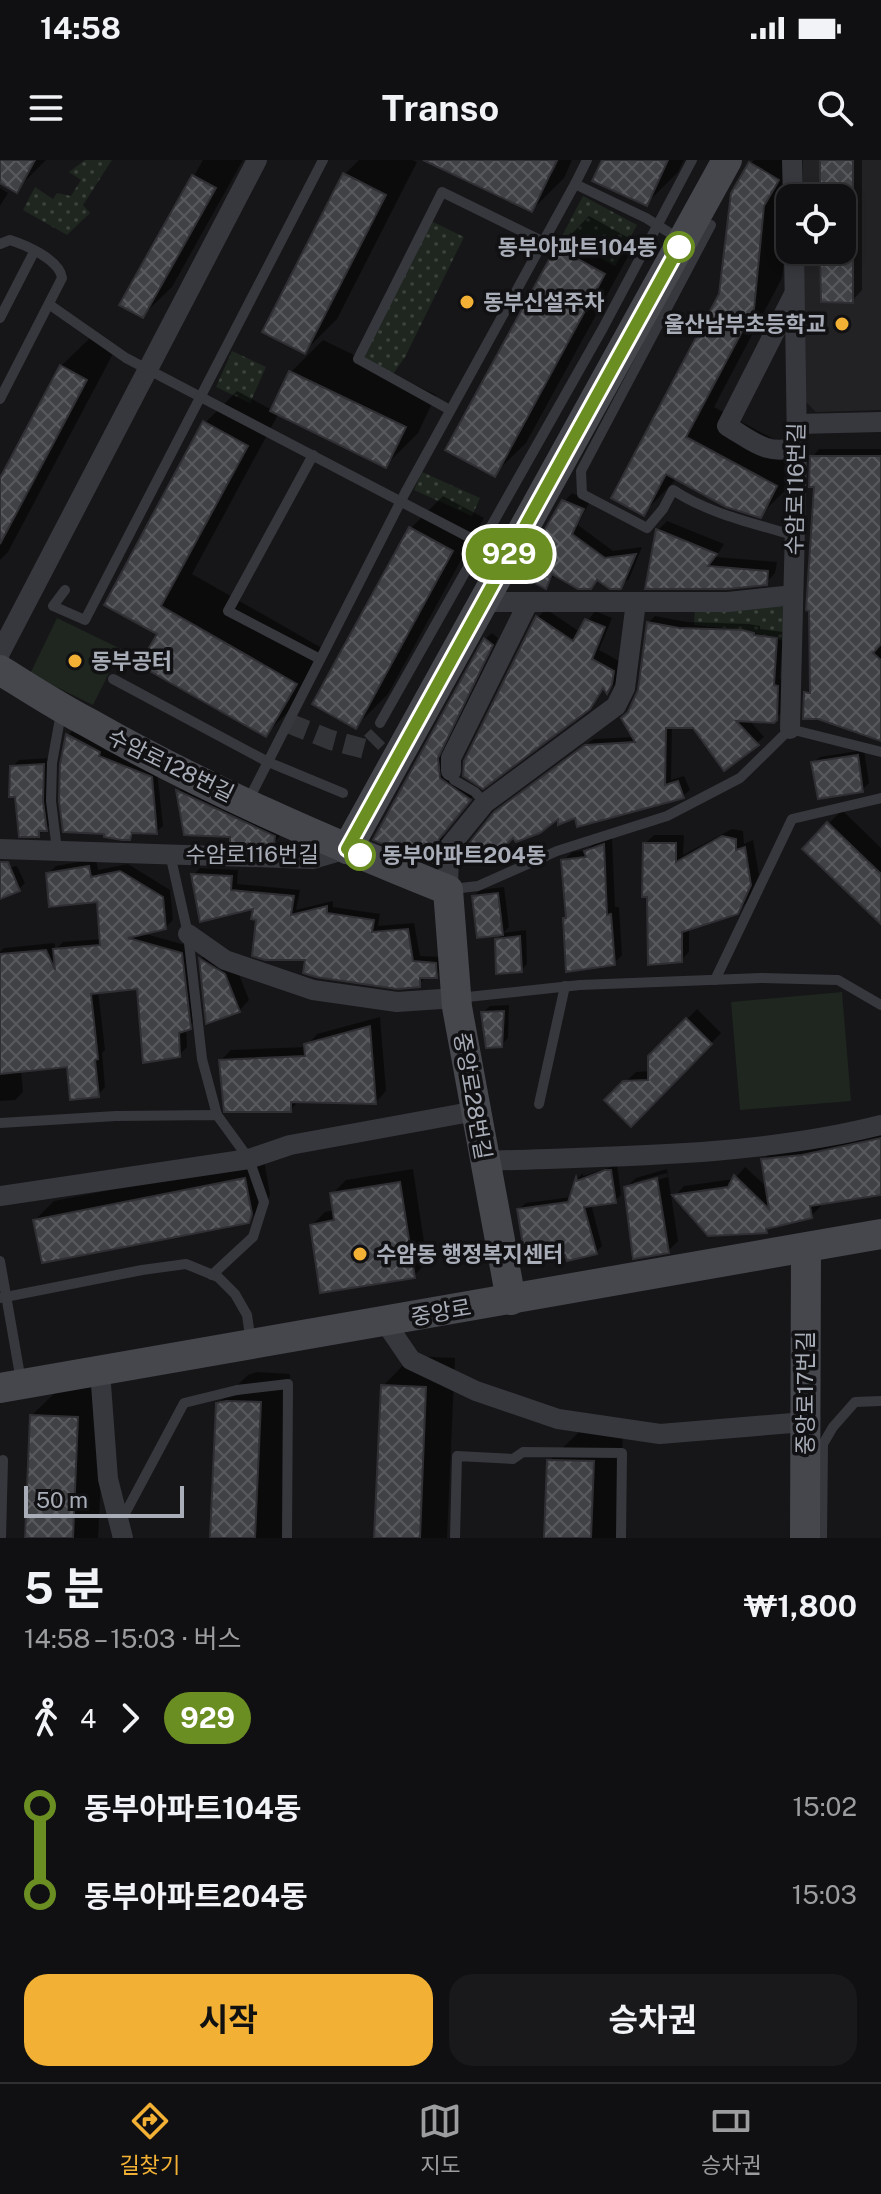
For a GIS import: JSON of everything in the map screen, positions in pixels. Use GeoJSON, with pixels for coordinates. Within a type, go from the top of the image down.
{"type":"FeatureCollection","features":[{"type":"Feature","properties":{"kind":"street"},"geometry":{"type":"LineString","coordinates":[[0,653],[257,160]]}},
{"type":"Feature","properties":{"kind":"street"},"geometry":{"type":"LineString","coordinates":[[347,849],[483,602],[670,234],[727,160]]}},
{"type":"Feature","properties":{"kind":"street"},"geometry":{"type":"LineString","coordinates":[[792,160],[793,184]]}},
{"type":"Feature","properties":{"kind":"street","name":"수암로116번길"},"geometry":{"type":"LineString","coordinates":[[790,729],[797,447],[794,264]]}},
{"type":"Feature","properties":{"kind":"street"},"geometry":{"type":"LineString","coordinates":[[794,292],[727,426],[770,450],[780,452],[797,447]]}},
{"type":"Feature","properties":{"kind":"street"},"geometry":{"type":"LineString","coordinates":[[775,330],[796,340]]}},
{"type":"Feature","properties":{"kind":"street"},"geometry":{"type":"LineString","coordinates":[[797,424],[881,422]]}},
{"type":"Feature","properties":{"kind":"street"},"geometry":{"type":"LineString","coordinates":[[483,602],[728,602],[793,595]]}},
{"type":"Feature","properties":{"kind":"street"},"geometry":{"type":"LineString","coordinates":[[448,890],[449,847],[485,803],[616,706],[625,688],[636,602]]}},
{"type":"Feature","properties":{"kind":"street"},"geometry":{"type":"LineString","coordinates":[[451,771],[451,758],[528,603]]}},
{"type":"Feature","properties":{"kind":"street","name":"수암로128번길"},"geometry":{"type":"LineString","coordinates":[[0,670],[88,723],[347,849]]}},
{"type":"Feature","properties":{"kind":"street","name":"수암로116번길"},"geometry":{"type":"LineString","coordinates":[[0,849],[313,859],[347,849],[448,890]]}},
{"type":"Feature","properties":{"kind":"street","name":"중앙로28번길"},"geometry":{"type":"LineString","coordinates":[[448,890],[456,998],[511,1300]]}},
{"type":"Feature","properties":{"kind":"street"},"geometry":{"type":"LineString","coordinates":[[188,934],[225,960],[313,990],[397,1002],[456,998]]}},
{"type":"Feature","properties":{"kind":"street"},"geometry":{"type":"LineString","coordinates":[[0,1196],[249,1159],[290,1145],[476,1111]]}},
{"type":"Feature","properties":{"kind":"street"},"geometry":{"type":"LineString","coordinates":[[485,1161],[697,1151],[831,1138],[881,1125]]}},
{"type":"Feature","properties":{"kind":"street","name":"중앙로"},"geometry":{"type":"LineString","coordinates":[[11,1386],[881,1234]]}},
{"type":"Feature","properties":{"kind":"street","name":"중앙로17번길"},"geometry":{"type":"LineString","coordinates":[[805,1538],[806,1249]]}},
{"type":"Feature","properties":{"kind":"street"},"geometry":{"type":"LineString","coordinates":[[385,1322],[411,1360],[476,1391],[558,1419],[660,1434],[805,1422]]}},
{"type":"Feature","properties":{"kind":"street"},"geometry":{"type":"LineString","coordinates":[[100,1371],[108,1479],[121,1531]]}},
{"type":"Feature","properties":{"kind":"lane"},"geometry":{"type":"LineString","coordinates":[[65,590],[53,606],[85,620],[323,160]]}},
{"type":"Feature","properties":{"kind":"lane"},"geometry":{"type":"LineString","coordinates":[[247,802],[401,501],[587,160]]}},
{"type":"Feature","properties":{"kind":"lane"},"geometry":{"type":"LineString","coordinates":[[380,723],[482,544],[670,234],[692,160]]}},
{"type":"Feature","properties":{"kind":"lane"},"geometry":{"type":"LineString","coordinates":[[575,184],[670,234]]}},
{"type":"Feature","properties":{"kind":"lane"},"geometry":{"type":"LineString","coordinates":[[450,410],[358,359],[442,192],[544,242]]}},
{"type":"Feature","properties":{"kind":"lane"},"geometry":{"type":"LineString","coordinates":[[711,225],[581,471],[582,494],[647,528],[663,509],[673,490],[727,515],[795,536]]}},
{"type":"Feature","properties":{"kind":"lane"},"geometry":{"type":"LineString","coordinates":[[0,244],[10,240],[57,264],[62,272],[50,305],[0,399]]}},
{"type":"Feature","properties":{"kind":"lane"},"geometry":{"type":"LineString","coordinates":[[0,318],[34,252]]}},
{"type":"Feature","properties":{"kind":"lane"},"geometry":{"type":"LineString","coordinates":[[50,305],[126,358],[482,544]]}},
{"type":"Feature","properties":{"kind":"lane"},"geometry":{"type":"LineString","coordinates":[[313,455],[228,611],[320,659]]}},
{"type":"Feature","properties":{"kind":"lane"},"geometry":{"type":"LineString","coordinates":[[113,679],[268,762],[343,793]]}},
{"type":"Feature","properties":{"kind":"lane"},"geometry":{"type":"LineString","coordinates":[[57,850],[51,801],[52,763],[62,708]]}},
{"type":"Feature","properties":{"kind":"lane"},"geometry":{"type":"LineString","coordinates":[[448,890],[478,886],[557,851],[667,816],[740,778],[790,729],[881,752]]}},
{"type":"Feature","properties":{"kind":"lane"},"geometry":{"type":"LineString","coordinates":[[451,771],[454,780],[475,792],[485,803]]}},
{"type":"Feature","properties":{"kind":"lane"},"geometry":{"type":"LineString","coordinates":[[715,980],[792,819],[881,798]]}},
{"type":"Feature","properties":{"kind":"lane"},"geometry":{"type":"LineString","coordinates":[[170,854],[188,934],[202,1059],[217,1115],[249,1159],[264,1202],[253,1237],[212,1275]]}},
{"type":"Feature","properties":{"kind":"lane"},"geometry":{"type":"LineString","coordinates":[[456,998],[565,986],[715,980],[838,980],[881,1005]]}},
{"type":"Feature","properties":{"kind":"lane"},"geometry":{"type":"LineString","coordinates":[[539,1104],[565,986]]}},
{"type":"Feature","properties":{"kind":"lane"},"geometry":{"type":"LineString","coordinates":[[0,1123],[116,1116],[217,1115]]}},
{"type":"Feature","properties":{"kind":"lane"},"geometry":{"type":"LineString","coordinates":[[0,1261],[11,1386]]}},
{"type":"Feature","properties":{"kind":"lane"},"geometry":{"type":"LineString","coordinates":[[3,1297],[186,1264],[218,1277],[235,1294],[247,1315],[251,1345]]}},
{"type":"Feature","properties":{"kind":"lane"},"geometry":{"type":"LineString","coordinates":[[121,1531],[184,1403],[237,1390],[288,1384],[287,1538]]}},
{"type":"Feature","properties":{"kind":"lane"},"geometry":{"type":"LineString","coordinates":[[822,1538],[823,1444],[855,1402],[881,1401]]}},
{"type":"Feature","properties":{"kind":"lane"},"geometry":{"type":"LineString","coordinates":[[455,1538],[457,1456],[513,1459],[523,1452],[622,1453],[621,1538]]}},
{"type":"Feature","properties":{"kind":"lane"},"geometry":{"type":"LineString","coordinates":[[1,1538],[3,1460]]}},
{"type":"Feature","properties":{"kind":"shaded area"},"geometry":{"type":"Polygon","coordinates":[[[85,160],[112,160],[83,205],[90,213],[67,235],[23,210],[35,187],[53,199],[57,193],[71,196],[81,180],[69,172],[85,160]]]}},
{"type":"Feature","properties":{"kind":"shaded area","name":"울산남부초등학교"},"geometry":{"type":"Polygon","coordinates":[[[803,160],[881,160],[881,410],[816,412],[802,398],[803,264],[856,264],[856,184],[803,184],[803,160]]]}},
{"type":"Feature","properties":{"kind":"shaded area"},"geometry":{"type":"Polygon","coordinates":[[[583,196],[637,225],[615,266],[562,236],[583,196]]]}},
{"type":"Feature","properties":{"kind":"shaded area"},"geometry":{"type":"Polygon","coordinates":[[[429,220],[464,237],[405,357],[391,377],[359,359],[429,220]]]}},
{"type":"Feature","properties":{"kind":"shaded area"},"geometry":{"type":"Polygon","coordinates":[[[232,351],[266,367],[250,403],[216,387],[232,351]]]}},
{"type":"Feature","properties":{"kind":"shaded area"},"geometry":{"type":"Polygon","coordinates":[[[422,472],[480,498],[472,516],[414,490],[422,472]]]}},
{"type":"Feature","properties":{"kind":"shaded area"},"geometry":{"type":"Polygon","coordinates":[[[793,595],[792,643],[745,630],[694,625],[695,602],[793,595]]]}},
{"type":"Feature","properties":{"kind":"shaded area","name":"동부공터"},"geometry":{"type":"Polygon","coordinates":[[[57,618],[121,649],[93,705],[30,674],[57,618]]]}},
{"type":"Feature","properties":{"kind":"shaded area"},"geometry":{"type":"Polygon","coordinates":[[[842,992],[851,1101],[740,1110],[731,1002],[842,992]]]}},
{"type":"Feature","properties":{"kind":"building"},"geometry":{"type":"Polygon","coordinates":[[[0,160],[35,160],[17,193],[0,183],[0,160]]]}},
{"type":"Feature","properties":{"kind":"building"},"geometry":{"type":"Polygon","coordinates":[[[423,160],[557,160],[532,212],[423,160]]]}},
{"type":"Feature","properties":{"kind":"building"},"geometry":{"type":"Polygon","coordinates":[[[602,160],[668,160],[647,206],[592,181],[602,160]]]}},
{"type":"Feature","properties":{"kind":"building"},"geometry":{"type":"Polygon","coordinates":[[[820,160],[853,160],[853,184],[820,184],[820,160]]]}},
{"type":"Feature","properties":{"kind":"building"},"geometry":{"type":"Polygon","coordinates":[[[749,162],[779,180],[764,206],[754,309],[686,437],[777,486],[761,518],[726,507],[666,474],[644,516],[611,498],[719,294],[731,193],[749,162]]]}},
{"type":"Feature","properties":{"kind":"building"},"geometry":{"type":"Polygon","coordinates":[[[343,173],[386,195],[305,354],[262,332],[343,173]]]}},
{"type":"Feature","properties":{"kind":"building"},"geometry":{"type":"Polygon","coordinates":[[[192,175],[216,188],[143,318],[119,305],[192,175]]]}},
{"type":"Feature","properties":{"kind":"building"},"geometry":{"type":"Polygon","coordinates":[[[556,247],[605,274],[495,477],[445,450],[556,247]]]}},
{"type":"Feature","properties":{"kind":"building"},"geometry":{"type":"Polygon","coordinates":[[[820,264],[853,264],[853,303],[821,302],[820,264]]]}},
{"type":"Feature","properties":{"kind":"building"},"geometry":{"type":"Polygon","coordinates":[[[60,365],[87,380],[0,544],[0,478],[60,365]]]}},
{"type":"Feature","properties":{"kind":"building"},"geometry":{"type":"Polygon","coordinates":[[[289,371],[406,427],[386,468],[270,411],[289,371]]]}},
{"type":"Feature","properties":{"kind":"building"},"geometry":{"type":"Polygon","coordinates":[[[203,421],[248,446],[161,606],[297,684],[266,737],[139,665],[157,634],[104,605],[203,421]]]}},
{"type":"Feature","properties":{"kind":"building"},"geometry":{"type":"Polygon","coordinates":[[[810,456],[881,456],[881,644],[873,653],[881,660],[881,741],[818,719],[803,719],[804,692],[810,693],[809,611],[806,610],[814,487],[809,487],[810,456]]]}},
{"type":"Feature","properties":{"kind":"building"},"geometry":{"type":"Polygon","coordinates":[[[562,500],[584,509],[572,534],[605,558],[636,554],[621,589],[610,589],[597,580],[591,589],[578,589],[552,574],[546,589],[519,574],[562,500]]]}},
{"type":"Feature","properties":{"kind":"building"},"geometry":{"type":"Polygon","coordinates":[[[409,527],[453,551],[356,729],[312,704],[409,527]]]}},
{"type":"Feature","properties":{"kind":"building"},"geometry":{"type":"Polygon","coordinates":[[[656,529],[717,554],[708,566],[768,571],[767,585],[727,589],[645,589],[656,529]]]}},
{"type":"Feature","properties":{"kind":"building"},"geometry":{"type":"Polygon","coordinates":[[[536,616],[573,641],[585,619],[605,627],[592,659],[614,671],[612,684],[607,694],[603,688],[590,709],[483,789],[463,776],[464,761],[536,616]]]}},
{"type":"Feature","properties":{"kind":"building"},"geometry":{"type":"Polygon","coordinates":[[[647,622],[679,628],[742,630],[777,638],[774,685],[778,686],[777,720],[774,723],[736,721],[759,745],[724,771],[693,728],[666,728],[665,785],[678,781],[684,798],[577,827],[575,818],[558,825],[558,819],[540,833],[516,842],[513,838],[505,846],[466,862],[462,852],[494,812],[585,745],[635,742],[621,718],[628,712],[638,690],[647,622]]]}},
{"type":"Feature","properties":{"kind":"building"},"geometry":{"type":"Polygon","coordinates":[[[484,638],[493,645],[438,758],[440,778],[471,800],[439,839],[433,863],[399,844],[396,849],[373,840],[484,638]]]}},
{"type":"Feature","properties":{"kind":"building"},"geometry":{"type":"Polygon","coordinates":[[[66,734],[100,752],[99,756],[152,777],[157,834],[132,833],[130,840],[122,840],[104,837],[104,834],[63,832],[59,801],[60,764],[66,734]]]}},
{"type":"Feature","properties":{"kind":"building"},"geometry":{"type":"Polygon","coordinates":[[[858,755],[863,792],[818,799],[811,762],[858,755]]]}},
{"type":"Feature","properties":{"kind":"building"},"geometry":{"type":"Polygon","coordinates":[[[44,764],[43,801],[47,831],[39,831],[39,837],[19,837],[15,797],[9,797],[10,766],[44,764]]]}},
{"type":"Feature","properties":{"kind":"building"},"geometry":{"type":"Polygon","coordinates":[[[176,790],[275,836],[274,845],[230,843],[230,837],[184,835],[176,790]]]}},
{"type":"Feature","properties":{"kind":"building"},"geometry":{"type":"Polygon","coordinates":[[[827,822],[881,874],[881,924],[802,849],[827,822]]]}},
{"type":"Feature","properties":{"kind":"building"},"geometry":{"type":"Polygon","coordinates":[[[722,836],[736,839],[736,850],[745,847],[751,885],[738,914],[682,932],[682,962],[648,965],[647,897],[642,897],[643,843],[676,843],[676,862],[722,836]]]}},
{"type":"Feature","properties":{"kind":"building"},"geometry":{"type":"Polygon","coordinates":[[[604,844],[607,915],[611,914],[615,965],[566,972],[563,918],[566,918],[561,860],[586,857],[584,851],[604,844]]]}},
{"type":"Feature","properties":{"kind":"building"},"geometry":{"type":"Polygon","coordinates":[[[0,862],[8,862],[20,891],[0,899],[0,862]]]}},
{"type":"Feature","properties":{"kind":"building"},"geometry":{"type":"Polygon","coordinates":[[[89,866],[91,877],[120,871],[163,897],[166,929],[128,938],[182,953],[191,1029],[179,1033],[180,1057],[143,1063],[137,989],[91,994],[99,1097],[70,1100],[67,1067],[0,1074],[0,954],[46,950],[55,970],[53,949],[100,945],[97,902],[49,907],[46,873],[89,866]]]}},
{"type":"Feature","properties":{"kind":"building"},"geometry":{"type":"Polygon","coordinates":[[[191,874],[232,876],[231,890],[294,896],[291,915],[327,906],[327,913],[374,920],[372,932],[408,929],[413,961],[436,963],[437,978],[420,978],[420,987],[397,989],[303,973],[305,960],[265,960],[252,956],[256,920],[251,919],[253,909],[200,922],[191,874]]]}},
{"type":"Feature","properties":{"kind":"building"},"geometry":{"type":"Polygon","coordinates":[[[498,893],[503,935],[477,938],[472,896],[498,893]]]}},
{"type":"Feature","properties":{"kind":"building"},"geometry":{"type":"Polygon","coordinates":[[[520,936],[522,972],[496,974],[495,939],[520,936]]]}},
{"type":"Feature","properties":{"kind":"building"},"geometry":{"type":"Polygon","coordinates":[[[199,958],[225,974],[240,1012],[206,1024],[199,958]]]}},
{"type":"Feature","properties":{"kind":"building"},"geometry":{"type":"Polygon","coordinates":[[[504,1011],[502,1047],[486,1048],[481,1012],[504,1011]]]}},
{"type":"Feature","properties":{"kind":"building"},"geometry":{"type":"Polygon","coordinates":[[[686,1018],[712,1044],[631,1127],[604,1100],[623,1081],[648,1080],[648,1056],[686,1018]]]}},
{"type":"Feature","properties":{"kind":"building"},"geometry":{"type":"Polygon","coordinates":[[[370,1026],[376,1104],[291,1102],[291,1112],[224,1112],[219,1060],[305,1056],[304,1044],[370,1026]]]}},
{"type":"Feature","properties":{"kind":"building"},"geometry":{"type":"Polygon","coordinates":[[[881,1138],[881,1195],[810,1206],[812,1218],[766,1229],[767,1233],[708,1236],[672,1195],[728,1187],[734,1175],[769,1209],[761,1159],[802,1155],[881,1138]]]}},
{"type":"Feature","properties":{"kind":"building"},"geometry":{"type":"Polygon","coordinates":[[[611,1170],[616,1203],[584,1207],[597,1254],[567,1261],[565,1255],[525,1257],[517,1209],[568,1202],[576,1177],[577,1181],[611,1170]]]}},
{"type":"Feature","properties":{"kind":"building"},"geometry":{"type":"Polygon","coordinates":[[[245,1178],[252,1214],[249,1223],[42,1263],[33,1220],[245,1178]]]}},
{"type":"Feature","properties":{"kind":"building"},"geometry":{"type":"Polygon","coordinates":[[[657,1178],[669,1253],[633,1259],[624,1187],[657,1178]]]}},
{"type":"Feature","properties":{"kind":"building"},"geometry":{"type":"Polygon","coordinates":[[[400,1182],[415,1278],[320,1293],[310,1225],[334,1220],[330,1193],[400,1182]]]}},
{"type":"Feature","properties":{"kind":"building"},"geometry":{"type":"Polygon","coordinates":[[[381,1385],[426,1387],[420,1538],[374,1538],[381,1385]]]}},
{"type":"Feature","properties":{"kind":"building"},"geometry":{"type":"Polygon","coordinates":[[[261,1402],[255,1538],[210,1538],[216,1403],[261,1402]]]}},
{"type":"Feature","properties":{"kind":"building"},"geometry":{"type":"Polygon","coordinates":[[[30,1415],[78,1417],[73,1538],[25,1538],[30,1415]]]}},
{"type":"Feature","properties":{"kind":"building"},"geometry":{"type":"Polygon","coordinates":[[[547,1460],[594,1461],[591,1538],[544,1538],[547,1460]]]}},
{"type":"Feature","properties":{"kind":"tunnel"},"geometry":{"type":"LineString","coordinates":[[288,723],[365,749],[378,736]]}},
{"type":"Feature","properties":{"kind":"bus line","name":"929"},"geometry":{"type":"LineString","coordinates":[[360,855],[347,849],[679,247]]}},
{"type":"Feature","properties":{"kind":"place","name":"동부아파트104동"},"geometry":{"type":"Point","coordinates":[679,247]}},
{"type":"Feature","properties":{"kind":"place","name":"동부신설주차"},"geometry":{"type":"Point","coordinates":[467,302]}},
{"type":"Feature","properties":{"kind":"place","name":"울산남부초등학교"},"geometry":{"type":"Point","coordinates":[842,324]}},
{"type":"Feature","properties":{"kind":"place","name":"동부공터"},"geometry":{"type":"Point","coordinates":[75,661]}},
{"type":"Feature","properties":{"kind":"place","name":"동부아파트204동"},"geometry":{"type":"Point","coordinates":[360,855]}},
{"type":"Feature","properties":{"kind":"place","name":"수암동 행정복지센터"},"geometry":{"type":"Point","coordinates":[360,1254]}}]}
